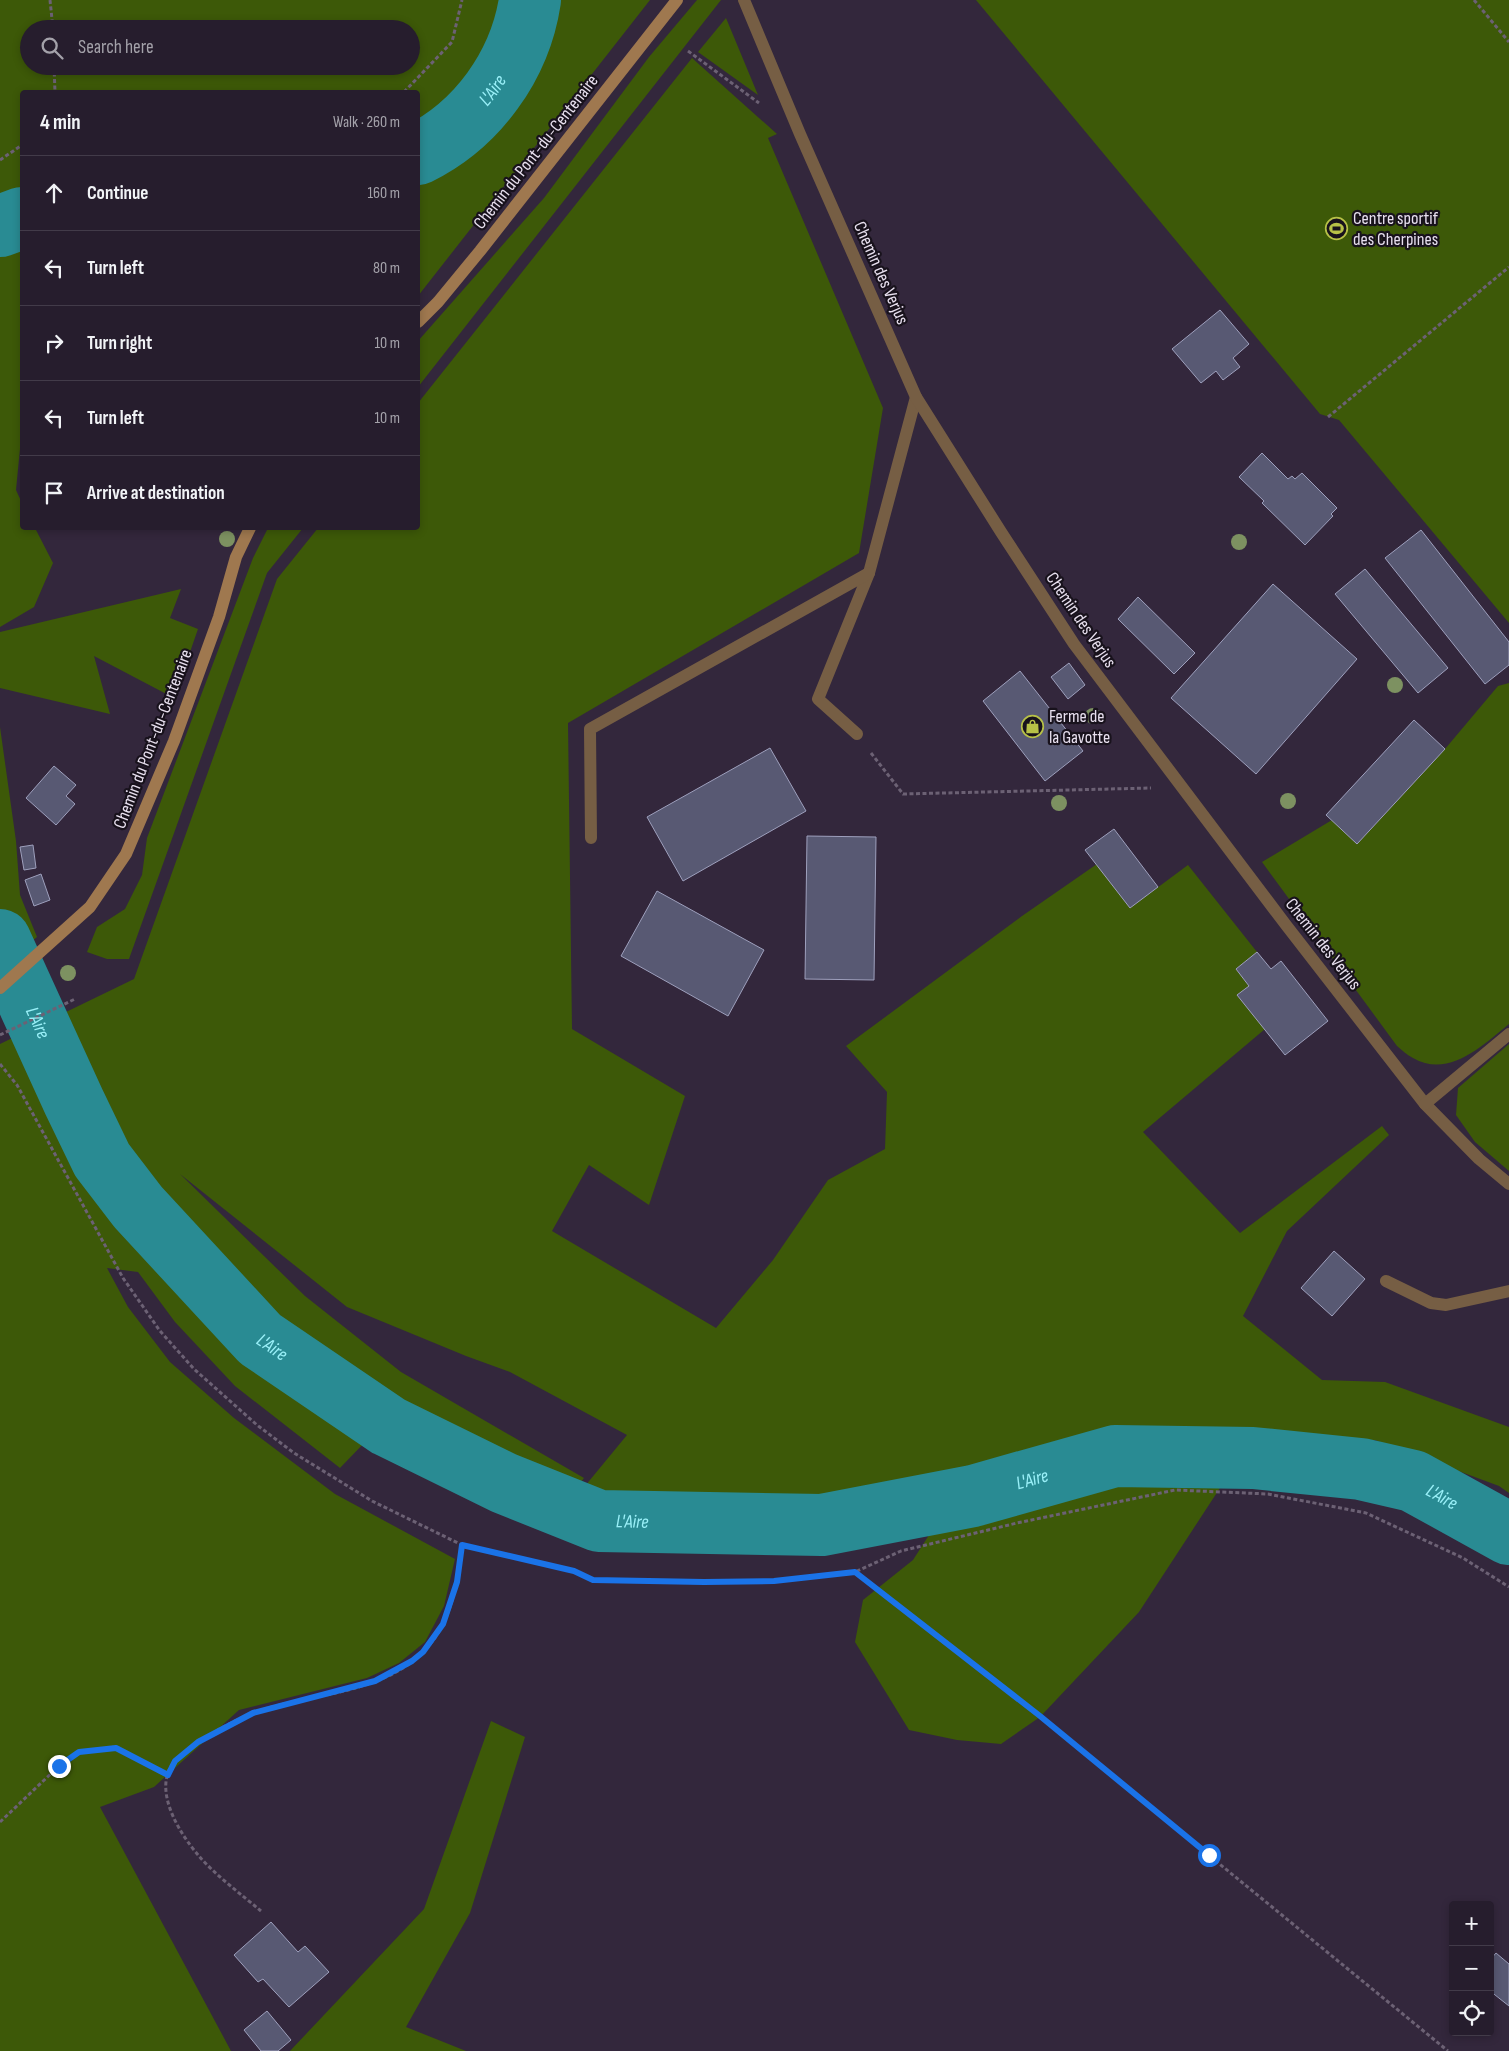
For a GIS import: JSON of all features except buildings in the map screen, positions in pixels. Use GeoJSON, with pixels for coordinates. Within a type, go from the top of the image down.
{"type":"FeatureCollection","features":[{"type":"Feature","properties":{"kind":"street","name":"Chemin du Pont-du-Centenaire"},"geometry":{"type":"LineString","coordinates":[[420,320],[438,302],[480,251],[677,0]]}},
{"type":"Feature","properties":{"kind":"street","name":"Chemin des Verjus"},"geometry":{"type":"LineString","coordinates":[[744,0],[804,143],[916,396],[1074,644],[1181,787],[1425,1104],[1479,1158],[1509,1184]]}},
{"type":"Feature","properties":{"kind":"street"},"geometry":{"type":"LineString","coordinates":[[857,734],[818,699],[869,573],[916,396]]}},
{"type":"Feature","properties":{"kind":"street","name":"Chemin du Pont-du-Centenaire"},"geometry":{"type":"LineString","coordinates":[[0,988],[90,908],[126,854],[174,741],[218,618],[236,557],[249,530]]}},
{"type":"Feature","properties":{"kind":"street"},"geometry":{"type":"LineString","coordinates":[[591,838],[590,729],[869,573]]}},
{"type":"Feature","properties":{"kind":"street"},"geometry":{"type":"LineString","coordinates":[[1425,1104],[1509,1034]]}},
{"type":"Feature","properties":{"kind":"street"},"geometry":{"type":"LineString","coordinates":[[1386,1282],[1431,1303],[1446,1305],[1509,1291]]}},
{"type":"Feature","properties":{"kind":"path"},"geometry":{"type":"LineString","coordinates":[[50,0],[52,20]]}},
{"type":"Feature","properties":{"kind":"path"},"geometry":{"type":"LineString","coordinates":[[406,90],[452,42],[462,0]]}},
{"type":"Feature","properties":{"kind":"path"},"geometry":{"type":"LineString","coordinates":[[1474,0],[1509,42]]}},
{"type":"Feature","properties":{"kind":"path"},"geometry":{"type":"LineString","coordinates":[[688,51],[760,104]]}},
{"type":"Feature","properties":{"kind":"path"},"geometry":{"type":"LineString","coordinates":[[54,75],[55,90]]}},
{"type":"Feature","properties":{"kind":"path"},"geometry":{"type":"LineString","coordinates":[[0,160],[20,146]]}},
{"type":"Feature","properties":{"kind":"path"},"geometry":{"type":"LineString","coordinates":[[1328,417],[1509,267]]}},
{"type":"Feature","properties":{"kind":"path"},"geometry":{"type":"LineString","coordinates":[[857,734],[902,794],[1181,787]]}},
{"type":"Feature","properties":{"kind":"path"},"geometry":{"type":"LineString","coordinates":[[0,1035],[74,999]]}},
{"type":"Feature","properties":{"kind":"path"},"geometry":{"type":"LineString","coordinates":[[0,1064],[17,1085],[123,1278],[160,1331],[194,1369],[257,1425],[302,1458],[372,1501],[462,1545],[574,1571],[593,1580],[765,1581],[855,1572],[901,1552],[1017,1523],[1175,1490],[1268,1494],[1366,1513],[1463,1558],[1509,1587]]}},
{"type":"Feature","properties":{"kind":"path"},"geometry":{"type":"LineString","coordinates":[[261,1911],[199,1856],[172,1814],[166,1799],[168,1775],[175,1761],[198,1742],[253,1713],[375,1681],[412,1661],[423,1652],[443,1624],[457,1582],[462,1545]]}},
{"type":"Feature","properties":{"kind":"path"},"geometry":{"type":"LineString","coordinates":[[855,1572],[1031,1710],[1448,2051]]}},
{"type":"Feature","properties":{"kind":"path"},"geometry":{"type":"LineString","coordinates":[[0,1822],[59,1766],[79,1752],[116,1748],[168,1775]]}},
{"type":"Feature","properties":{"kind":"green space"},"geometry":{"type":"Polygon","coordinates":[[[0,0],[650,0],[420,293],[420,90],[20,90],[20,449],[16,490],[20,499],[20,530],[36,530],[53,563],[34,607],[0,627],[0,0]]]}},
{"type":"Feature","properties":{"kind":"green space"},"geometry":{"type":"Polygon","coordinates":[[[697,0],[721,0],[420,384],[420,339],[544,198],[649,57],[697,0]]]}},
{"type":"Feature","properties":{"kind":"green space","name":"Centre sportif des Cherpines"},"geometry":{"type":"Polygon","coordinates":[[[976,0],[1509,0],[1509,623],[1339,420],[1320,414],[976,0]]]}},
{"type":"Feature","properties":{"kind":"green space"},"geometry":{"type":"Polygon","coordinates":[[[726,18],[758,95],[698,52],[726,18]]]}},
{"type":"Feature","properties":{"kind":"green space"},"geometry":{"type":"Polygon","coordinates":[[[692,58],[777,134],[768,138],[883,408],[859,553],[568,723],[572,1029],[685,1096],[649,1205],[589,1165],[552,1231],[716,1328],[773,1260],[828,1180],[885,1149],[887,1092],[846,1046],[1022,916],[1097,864],[1130,908],[1188,865],[1257,952],[1236,969],[1249,986],[1237,995],[1265,1029],[1143,1132],[1240,1233],[1382,1126],[1389,1135],[1287,1231],[1243,1316],[1322,1380],[1385,1382],[1509,1427],[1509,1493],[1499,1486],[1375,1440],[1250,1442],[1139,1612],[1040,1717],[1001,1744],[957,1740],[909,1730],[855,1642],[863,1600],[913,1560],[972,1468],[752,1521],[571,1503],[627,1435],[510,1372],[347,1307],[180,1174],[305,1296],[401,1372],[584,1478],[570,1496],[394,1412],[340,1468],[235,1386],[175,1322],[138,1272],[107,1268],[128,1307],[170,1362],[234,1418],[335,1494],[455,1559],[444,1606],[425,1642],[399,1663],[367,1678],[239,1710],[154,1787],[100,1807],[231,2051],[0,2051],[0,1044],[134,979],[277,579],[316,530],[420,530],[420,400],[692,58]]]}},
{"type":"Feature","properties":{"kind":"green space"},"geometry":{"type":"Polygon","coordinates":[[[267,530],[301,530],[267,573],[129,959],[107,959],[87,952],[97,927],[125,909],[142,875],[147,838],[253,558],[267,530]]]}},
{"type":"Feature","properties":{"kind":"green space"},"geometry":{"type":"Polygon","coordinates":[[[181,589],[170,618],[198,629],[174,698],[94,656],[110,714],[0,688],[0,632],[181,589]]]}},
{"type":"Feature","properties":{"kind":"green space"},"geometry":{"type":"Polygon","coordinates":[[[1509,683],[1509,1024],[1477,1050],[1465,1057],[1440,1064],[1426,1063],[1411,1057],[1397,1046],[1262,862],[1332,820],[1357,844],[1445,749],[1498,686],[1509,683]]]}},
{"type":"Feature","properties":{"kind":"green space"},"geometry":{"type":"Polygon","coordinates":[[[0,727],[16,841],[20,895],[37,937],[0,967],[0,727]]]}},
{"type":"Feature","properties":{"kind":"green space"},"geometry":{"type":"Polygon","coordinates":[[[1509,1044],[1509,1171],[1475,1142],[1456,1115],[1458,1088],[1509,1044]]]}},
{"type":"Feature","properties":{"kind":"green space"},"geometry":{"type":"Polygon","coordinates":[[[491,1721],[525,1737],[470,1913],[406,2027],[466,2051],[290,2051],[424,1909],[491,1721]]]}},
{"type":"Feature","properties":{"kind":"waterway","name":"L'Aire"},"geometry":{"type":"LineString","coordinates":[[420,153],[459,127],[477,110],[492,91],[506,70],[517,48],[530,0]]}},
{"type":"Feature","properties":{"kind":"waterway","name":"L'Aire"},"geometry":{"type":"LineString","coordinates":[[0,226],[20,219]]}},
{"type":"Feature","properties":{"kind":"waterway","name":"L'Aire"},"geometry":{"type":"LineString","coordinates":[[0,940],[102,1160],[138,1207],[260,1339],[388,1426],[504,1483],[599,1521],[822,1525],[973,1496],[1115,1456],[1253,1458],[1361,1469],[1413,1481],[1509,1534]]}},
{"type":"Feature","properties":{"kind":"place","name":"Centre sportif des Cherpines"},"geometry":{"type":"Point","coordinates":[1337,228]}},
{"type":"Feature","properties":{"kind":"place","name":"Ferme de la Gavotte"},"geometry":{"type":"Point","coordinates":[1033,726]}},
{"type":"Feature","properties":{"kind":"route"},"geometry":{"type":"LineString","coordinates":[[59,1766],[79,1752],[116,1748],[168,1775],[175,1761],[198,1742],[253,1713],[375,1681],[396,1671],[423,1652],[443,1624],[451,1607],[457,1582],[462,1545],[574,1571],[593,1580],[774,1581],[855,1572],[1040,1716],[1209,1855]]}}]}
